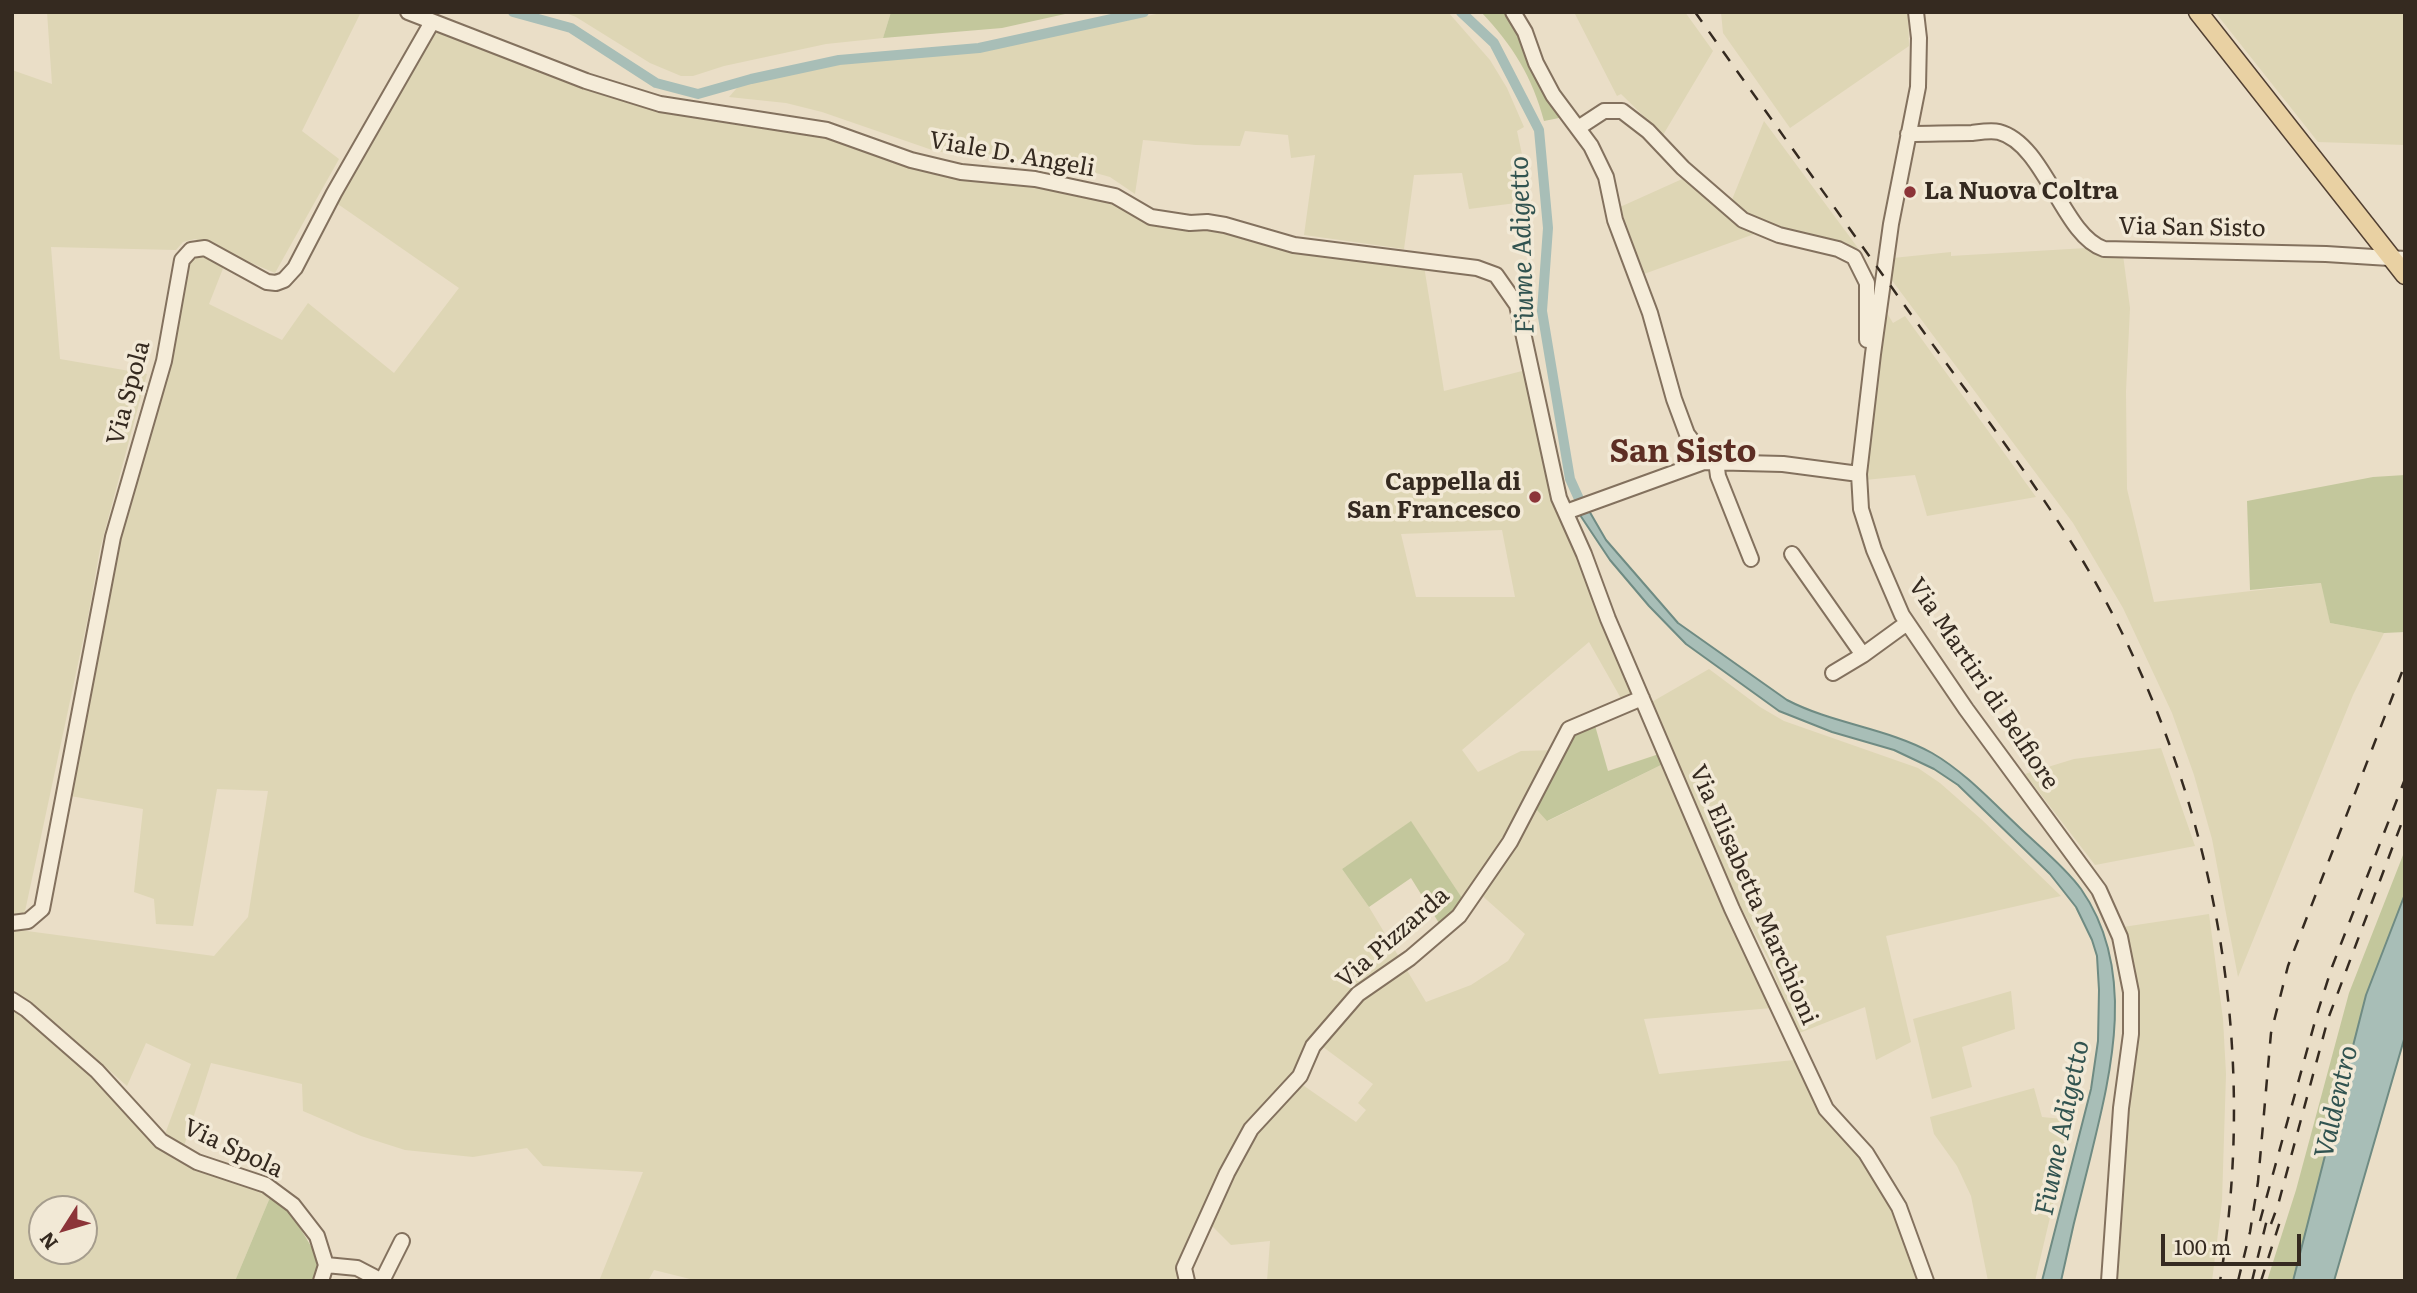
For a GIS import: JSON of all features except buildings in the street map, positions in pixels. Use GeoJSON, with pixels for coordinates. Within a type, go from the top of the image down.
{"type":"FeatureCollection","features":[{"type":"Feature","properties":{"kind":"main road"},"geometry":{"type":"LineString","coordinates":[[2198,12],[2399,259],[2405,275]]}},
{"type":"Feature","properties":{"kind":"street","name":"Viale D. Angeli"},"geometry":{"type":"LineString","coordinates":[[408,12],[586,81],[660,104],[827,130],[911,160],[961,173],[1035,179],[1115,196],[1151,218],[1190,223],[1207,222],[1294,244],[1477,268],[1496,275],[1517,305],[1559,498],[1569,511]]}},
{"type":"Feature","properties":{"kind":"street"},"geometry":{"type":"LineString","coordinates":[[1513,12],[1553,95],[1591,146],[1606,177],[1615,219],[1650,313],[1674,399],[1687,434],[1710,461],[1718,476],[1751,559]]}},
{"type":"Feature","properties":{"kind":"street","name":"Via Martiri di Belfiore"},"geometry":{"type":"LineString","coordinates":[[1916,12],[1919,38],[1918,87],[1891,224],[1873,354],[1859,474],[1861,509],[1886,583],[1908,623],[1966,709],[2099,890],[2120,937],[2131,992],[2131,1034],[2121,1108],[2109,1281]]}},
{"type":"Feature","properties":{"kind":"street","name":"Via Spola"},"geometry":{"type":"LineString","coordinates":[[12,923],[28,921],[43,909],[113,537],[164,361],[182,260],[191,250],[205,248],[267,282],[284,280],[295,268],[334,193],[432,22]]}},
{"type":"Feature","properties":{"kind":"street"},"geometry":{"type":"LineString","coordinates":[[1578,128],[1604,111],[1622,111],[1648,131],[1683,168],[1743,220],[1779,235],[1838,249],[1854,257],[1867,283],[1868,346],[1873,354]]}},
{"type":"Feature","properties":{"kind":"street","name":"Via San Sisto"},"geometry":{"type":"LineString","coordinates":[[1908,134],[1999,132],[2013,140],[2025,150],[2050,183],[2084,237],[2092,245],[2104,249],[2326,254],[2399,259]]}},
{"type":"Feature","properties":{"kind":"street"},"geometry":{"type":"LineString","coordinates":[[1569,511],[1710,461],[1783,464],[1859,474]]}},
{"type":"Feature","properties":{"kind":"street","name":"Via Elisabetta Marchioni"},"geometry":{"type":"LineString","coordinates":[[1569,511],[1608,619],[1732,909],[1802,1062],[1826,1109],[1866,1153],[1899,1207],[1926,1281]]}},
{"type":"Feature","properties":{"kind":"street"},"geometry":{"type":"LineString","coordinates":[[1792,554],[1863,654]]}},
{"type":"Feature","properties":{"kind":"street"},"geometry":{"type":"LineString","coordinates":[[1833,673],[1908,623]]}},
{"type":"Feature","properties":{"kind":"street","name":"Via Pizzarda"},"geometry":{"type":"LineString","coordinates":[[1187,1281],[1184,1268],[1227,1173],[1251,1129],[1300,1076],[1313,1046],[1358,994],[1410,958],[1460,916],[1510,842],[1569,729],[1642,698]]}},
{"type":"Feature","properties":{"kind":"street","name":"Via Spola"},"geometry":{"type":"LineString","coordinates":[[12,1000],[97,1071],[161,1141],[197,1161],[266,1185],[293,1205],[317,1236],[326,1265]]}},
{"type":"Feature","properties":{"kind":"street"},"geometry":{"type":"LineString","coordinates":[[321,1281],[326,1265],[357,1268],[382,1281],[402,1241]]}},
{"type":"Feature","properties":{"kind":"shaded area"},"geometry":{"type":"Polygon","coordinates":[[[47,12],[361,12],[302,131],[339,159],[275,273],[195,239],[183,242],[176,250],[51,247],[60,359],[147,374],[100,549],[24,916],[12,915],[12,70],[52,84],[47,12]]]}},
{"type":"Feature","properties":{"kind":"shaded area"},"geometry":{"type":"Polygon","coordinates":[[[563,12],[891,12],[883,38],[826,44],[724,66],[693,76],[681,76],[650,63],[576,17],[563,12]]]}},
{"type":"Feature","properties":{"kind":"shaded area"},"geometry":{"type":"Polygon","coordinates":[[[1166,12],[1448,12],[1490,60],[1507,88],[1524,127],[1517,131],[1532,201],[1469,209],[1462,173],[1414,175],[1404,249],[1304,235],[1315,155],[1291,158],[1288,135],[1245,131],[1240,146],[1143,140],[1135,194],[1110,177],[1085,170],[935,151],[822,112],[786,103],[729,97],[744,80],[778,72],[858,59],[1018,43],[1166,12]]]}},
{"type":"Feature","properties":{"kind":"shaded area"},"geometry":{"type":"Polygon","coordinates":[[[1574,12],[1685,12],[1713,51],[1663,135],[1621,94],[1617,96],[1574,12]]]}},
{"type":"Feature","properties":{"kind":"shaded area"},"geometry":{"type":"Polygon","coordinates":[[[1721,12],[1908,12],[1909,46],[1790,128],[1723,33],[1721,12]]]}},
{"type":"Feature","properties":{"kind":"shaded area"},"geometry":{"type":"Polygon","coordinates":[[[2215,12],[2405,12],[2405,145],[2318,142],[2215,12]]]}},
{"type":"Feature","properties":{"kind":"shaded area"},"geometry":{"type":"Polygon","coordinates":[[[435,26],[668,104],[739,112],[902,156],[1081,184],[1130,209],[1266,244],[1424,266],[1444,391],[1526,370],[1548,480],[1635,699],[1623,702],[1589,642],[1462,750],[1478,772],[1521,751],[1557,750],[1548,821],[1663,764],[1772,1008],[1644,1019],[1659,1074],[1794,1060],[1808,1087],[1851,1141],[1879,1185],[1908,1248],[1919,1281],[1267,1281],[1270,1241],[1231,1245],[1210,1224],[1220,1210],[1225,1193],[1182,1281],[698,1281],[654,1270],[648,1281],[599,1281],[643,1172],[543,1166],[527,1148],[473,1157],[405,1150],[361,1136],[303,1111],[302,1084],[211,1063],[184,1146],[165,1134],[191,1064],[146,1043],[127,1086],[62,1029],[12,992],[12,929],[214,956],[248,917],[268,791],[217,789],[193,926],[156,924],[154,899],[134,892],[143,809],[65,795],[114,551],[180,272],[194,253],[224,266],[209,304],[282,340],[308,303],[394,373],[459,288],[332,200],[435,26]],[[1502,530],[1401,534],[1416,597],[1515,597],[1502,530]],[[1411,822],[1342,869],[1369,907],[1426,1002],[1471,985],[1508,961],[1525,934],[1478,892],[1466,904],[1411,822]],[[1319,1044],[1248,1139],[1297,1081],[1356,1122],[1366,1110],[1358,1103],[1373,1084],[1319,1044]]]}},
{"type":"Feature","properties":{"kind":"shaded area"},"geometry":{"type":"Polygon","coordinates":[[[1764,121],[1858,248],[1757,233],[1644,274],[1620,207],[1700,171],[1721,195],[1731,202],[1764,121]]]}},
{"type":"Feature","properties":{"kind":"shaded area"},"geometry":{"type":"Polygon","coordinates":[[[2087,248],[2101,254],[2123,255],[2130,308],[2126,391],[2127,489],[2154,602],[2322,583],[2330,623],[2384,633],[2353,695],[2238,977],[2212,839],[2194,775],[2172,713],[2123,608],[2073,523],[1888,275],[1893,258],[1951,252],[1951,256],[2087,248]]]}},
{"type":"Feature","properties":{"kind":"shaded area"},"geometry":{"type":"Polygon","coordinates":[[[1884,308],[1893,323],[1905,316],[2036,497],[1927,516],[1915,475],[1865,480],[1884,308]]]}},
{"type":"Feature","properties":{"kind":"shaded area"},"geometry":{"type":"Polygon","coordinates":[[[1709,669],[1760,707],[1784,721],[1918,768],[1940,783],[1981,819],[2061,896],[1886,936],[1911,1042],[1876,1060],[1865,1007],[1797,1034],[1769,961],[1730,886],[1718,853],[1650,703],[1709,669]]]}},
{"type":"Feature","properties":{"kind":"shaded area"},"geometry":{"type":"Polygon","coordinates":[[[2161,748],[2195,846],[2095,865],[2025,774],[2074,759],[2161,748]]]}},
{"type":"Feature","properties":{"kind":"shaded area"},"geometry":{"type":"Polygon","coordinates":[[[2209,914],[2223,1019],[2226,1074],[2222,1201],[2212,1281],[2112,1281],[2118,1188],[2140,1023],[2135,966],[2123,927],[2209,914]]]}},
{"type":"Feature","properties":{"kind":"shaded area"},"geometry":{"type":"Polygon","coordinates":[[[2011,991],[2015,1029],[1962,1047],[1972,1087],[1932,1099],[1913,1019],[2011,991]]]}},
{"type":"Feature","properties":{"kind":"shaded area"},"geometry":{"type":"Polygon","coordinates":[[[12,1009],[102,1081],[155,1144],[173,1156],[271,1195],[235,1281],[12,1281],[12,1009]]]}},
{"type":"Feature","properties":{"kind":"shaded area"},"geometry":{"type":"Polygon","coordinates":[[[2034,1088],[2042,1117],[2073,1120],[2035,1281],[1988,1281],[1971,1196],[1957,1166],[1934,1134],[1930,1117],[2034,1088]]]}},
{"type":"Feature","properties":{"kind":"green space"},"geometry":{"type":"Polygon","coordinates":[[[891,12],[1074,12],[1002,28],[883,38],[891,12]]]}},
{"type":"Feature","properties":{"kind":"green space"},"geometry":{"type":"Polygon","coordinates":[[[1481,12],[1506,12],[1538,78],[1564,117],[1544,121],[1534,90],[1520,62],[1481,12]]]}},
{"type":"Feature","properties":{"kind":"green space"},"geometry":{"type":"Polygon","coordinates":[[[2405,475],[2405,632],[2384,633],[2330,623],[2321,583],[2250,590],[2247,501],[2373,477],[2405,475]]]}},
{"type":"Feature","properties":{"kind":"green space"},"geometry":{"type":"Polygon","coordinates":[[[1594,722],[1608,771],[1659,754],[1663,764],[1547,821],[1529,801],[1572,733],[1594,722]]]}},
{"type":"Feature","properties":{"kind":"green space"},"geometry":{"type":"Polygon","coordinates":[[[1411,821],[1466,904],[1442,928],[1411,878],[1369,907],[1342,869],[1411,821]]]}},
{"type":"Feature","properties":{"kind":"green space"},"geometry":{"type":"Polygon","coordinates":[[[2405,850],[2405,894],[2366,995],[2293,1281],[2267,1281],[2296,1190],[2349,993],[2405,850]]]}},
{"type":"Feature","properties":{"kind":"green space"},"geometry":{"type":"Polygon","coordinates":[[[271,1195],[292,1217],[320,1262],[314,1281],[235,1281],[271,1195]]]}},
{"type":"Feature","properties":{"kind":"water"},"geometry":{"type":"Polygon","coordinates":[[[1588,509],[1606,540],[1678,623],[1787,700],[1932,753],[1989,799],[2060,865],[2081,889],[2099,921],[2110,955],[2115,990],[2114,1025],[2104,1097],[2061,1281],[2042,1281],[2091,1089],[2098,1041],[2097,956],[2076,907],[2050,874],[1958,785],[1934,769],[1894,750],[1832,732],[1779,711],[1686,644],[1610,560],[1578,512],[1588,509]]]}},
{"type":"Feature","properties":{"kind":"water"},"geometry":{"type":"Polygon","coordinates":[[[2405,894],[2405,1036],[2334,1281],[2293,1281],[2366,995],[2405,894]]]}},
{"type":"Feature","properties":{"kind":"waterway","name":"Fiume Adigetto"},"geometry":{"type":"LineString","coordinates":[[513,12],[571,28],[656,83],[698,94],[751,79],[839,60],[979,48],[1144,12]]}},
{"type":"Feature","properties":{"kind":"waterway","name":"Fiume Adigetto"},"geometry":{"type":"LineString","coordinates":[[1461,12],[1494,43],[1539,130],[1548,228],[1542,311],[1570,479],[1584,510]]}},
{"type":"Feature","properties":{"kind":"railway"},"geometry":{"type":"LineString","coordinates":[[1695,12],[2033,483],[2093,578],[2135,659],[2169,744],[2196,830],[2216,919],[2229,1009],[2234,1100],[2231,1191],[2220,1281]]}},
{"type":"Feature","properties":{"kind":"railway"},"geometry":{"type":"LineString","coordinates":[[2238,1281],[2258,1182],[2271,1033],[2288,966],[2402,672]]}},
{"type":"Feature","properties":{"kind":"railway"},"geometry":{"type":"LineString","coordinates":[[2260,1221],[2332,967],[2405,779]]}},
{"type":"Feature","properties":{"kind":"railway"},"geometry":{"type":"LineString","coordinates":[[2271,1224],[2328,1019],[2405,814]]}},
{"type":"Feature","properties":{"kind":"railway"},"geometry":{"type":"LineString","coordinates":[[2252,1281],[2269,1211]]}},
{"type":"Feature","properties":{"kind":"railway"},"geometry":{"type":"LineString","coordinates":[[2261,1281],[2282,1215]]}},
{"type":"Feature","properties":{"kind":"place","name":"La Nuova Coltra"},"geometry":{"type":"Point","coordinates":[1910,192]}},
{"type":"Feature","properties":{"kind":"place","name":"Cappella di San Francesco"},"geometry":{"type":"Point","coordinates":[1535,497]}},
{"type":"Feature","properties":{"kind":"district","name":"San Sisto"},"geometry":{"type":"Point","coordinates":[1683,453]}},
{"type":"Feature","properties":{"kind":"water label","name":"Valdentro"},"geometry":{"type":"Point","coordinates":[2337,1102]}}]}
